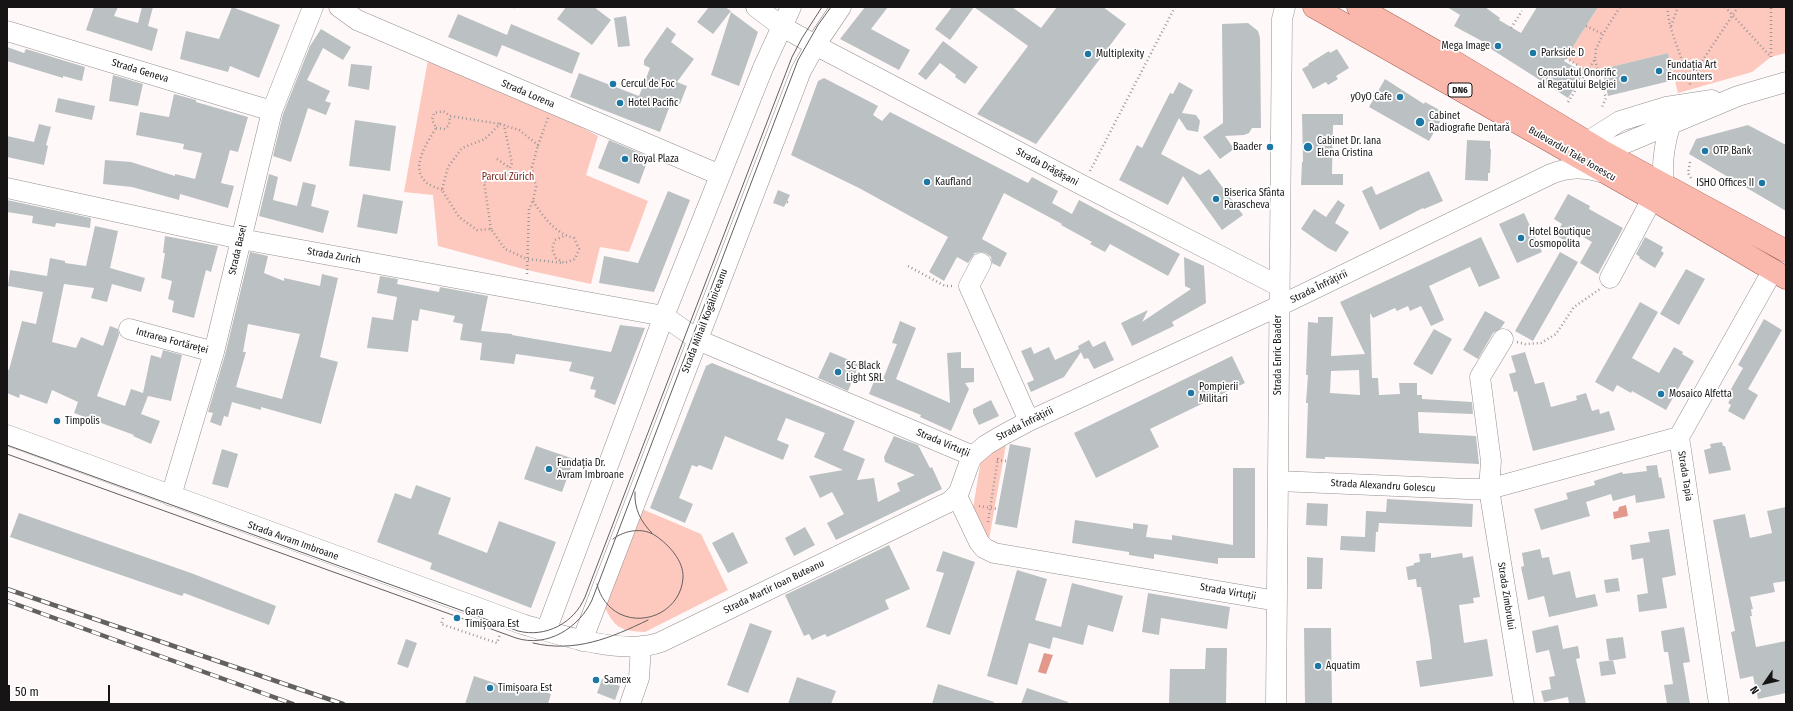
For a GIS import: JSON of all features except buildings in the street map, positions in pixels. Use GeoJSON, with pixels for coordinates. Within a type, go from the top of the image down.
{"type":"FeatureCollection","features":[{"type":"Feature","properties":{"kind":"main road","name":"Bulevardul Take Ionescu"},"geometry":{"type":"LineString","coordinates":[[1314,7],[1599,156]]}},
{"type":"Feature","properties":{"kind":"main road","name":"Bulevardul Take Ionescu"},"geometry":{"type":"LineString","coordinates":[[1358,7],[1466,69],[1599,156],[1658,192],[1779,274]]}},
{"type":"Feature","properties":{"kind":"main road","name":"Bulevardul Take Ionescu"},"geometry":{"type":"LineString","coordinates":[[1658,192],[1786,251]]}},
{"type":"Feature","properties":{"kind":"street","name":"Strada Basel"},"geometry":{"type":"LineString","coordinates":[[171,496],[214,352],[272,111],[313,7]]}},
{"type":"Feature","properties":{"kind":"street","name":"Strada Lorena"},"geometry":{"type":"LineString","coordinates":[[339,7],[357,20],[720,176]]}},
{"type":"Feature","properties":{"kind":"street","name":"Strada Drăgășani"},"geometry":{"type":"LineString","coordinates":[[756,7],[781,26],[815,45],[1082,185],[1279,296]]}},
{"type":"Feature","properties":{"kind":"street"},"geometry":{"type":"LineString","coordinates":[[546,631],[664,316],[790,7]]}},
{"type":"Feature","properties":{"kind":"street","name":"Strada Mihail Kogălniceanu"},"geometry":{"type":"LineString","coordinates":[[582,640],[801,71],[815,45],[841,7]]}},
{"type":"Feature","properties":{"kind":"street","name":"Strada Enric Baader"},"geometry":{"type":"LineString","coordinates":[[1276,704],[1282,19],[1285,7]]}},
{"type":"Feature","properties":{"kind":"street","name":"Strada Geneva"},"geometry":{"type":"LineString","coordinates":[[7,31],[272,111]]}},
{"type":"Feature","properties":{"kind":"street"},"geometry":{"type":"LineString","coordinates":[[1599,156],[1738,96],[1786,82]]}},
{"type":"Feature","properties":{"kind":"street"},"geometry":{"type":"LineString","coordinates":[[1599,156],[1620,121],[1666,107],[1738,96]]}},
{"type":"Feature","properties":{"kind":"street"},"geometry":{"type":"LineString","coordinates":[[1610,278],[1658,192],[1662,173],[1664,147],[1670,126]]}},
{"type":"Feature","properties":{"kind":"street","name":"Strada Înfrățirii"},"geometry":{"type":"LineString","coordinates":[[973,456],[986,445],[1029,421],[1279,296],[1552,174],[1573,168],[1583,168],[1599,156]]}},
{"type":"Feature","properties":{"kind":"street","name":"Strada Zurich"},"geometry":{"type":"LineString","coordinates":[[7,188],[241,239],[664,316]]}},
{"type":"Feature","properties":{"kind":"street"},"geometry":{"type":"LineString","coordinates":[[981,263],[969,286],[1029,421]]}},
{"type":"Feature","properties":{"kind":"street","name":"Strada Tapia"},"geometry":{"type":"LineString","coordinates":[[1719,704],[1679,437],[1779,274]]}},
{"type":"Feature","properties":{"kind":"street","name":"Strada Virtuții"},"geometry":{"type":"LineString","coordinates":[[664,316],[698,340],[973,456],[957,496]]}},
{"type":"Feature","properties":{"kind":"street","name":"Intrarea Fortăreței"},"geometry":{"type":"LineString","coordinates":[[129,329],[214,352]]}},
{"type":"Feature","properties":{"kind":"street"},"geometry":{"type":"LineString","coordinates":[[1489,489],[1491,461],[1480,377],[1503,339]]}},
{"type":"Feature","properties":{"kind":"street","name":"Strada Avram Imbroane"},"geometry":{"type":"LineString","coordinates":[[7,435],[506,618],[546,631],[582,640]]}},
{"type":"Feature","properties":{"kind":"street","name":"Strada Alexandru Golescu"},"geometry":{"type":"LineString","coordinates":[[1278,481],[1467,490],[1489,489],[1679,437]]}},
{"type":"Feature","properties":{"kind":"street","name":"Strada Zimbrului"},"geometry":{"type":"LineString","coordinates":[[1489,489],[1524,704]]}},
{"type":"Feature","properties":{"kind":"street"},"geometry":{"type":"LineString","coordinates":[[957,496],[979,542],[984,548]]}},
{"type":"Feature","properties":{"kind":"street","name":"Strada Martir Ioan Buteanu"},"geometry":{"type":"LineString","coordinates":[[582,640],[625,646],[641,646],[661,642],[944,505],[957,496]]}},
{"type":"Feature","properties":{"kind":"street","name":"Strada Virtuții"},"geometry":{"type":"LineString","coordinates":[[984,548],[994,553],[1277,601]]}},
{"type":"Feature","properties":{"kind":"street"},"geometry":{"type":"LineString","coordinates":[[630,704],[639,678],[641,646]]}},
{"type":"Feature","properties":{"kind":"path"},"geometry":{"type":"LineString","coordinates":[[1082,185],[1175,7]]}},
{"type":"Feature","properties":{"kind":"path"},"geometry":{"type":"LineString","coordinates":[[1568,102],[1594,59],[1596,49],[1603,34],[1620,7]]}},
{"type":"Feature","properties":{"kind":"path"},"geometry":{"type":"LineString","coordinates":[[1667,7],[1670,26],[1692,89]]}},
{"type":"Feature","properties":{"kind":"path"},"geometry":{"type":"LineString","coordinates":[[1670,26],[1678,7]]}},
{"type":"Feature","properties":{"kind":"path"},"geometry":{"type":"LineString","coordinates":[[1725,7],[1771,57],[1771,7]]}},
{"type":"Feature","properties":{"kind":"path"},"geometry":{"type":"LineString","coordinates":[[1689,81],[1738,7]]}},
{"type":"Feature","properties":{"kind":"path"},"geometry":{"type":"LineString","coordinates":[[1511,28],[1522,11]]}},
{"type":"Feature","properties":{"kind":"path"},"geometry":{"type":"LineString","coordinates":[[1586,26],[1603,34]]}},
{"type":"Feature","properties":{"kind":"path"},"geometry":{"type":"LineString","coordinates":[[1566,58],[1601,80]]}},
{"type":"Feature","properties":{"kind":"path"},"geometry":{"type":"LineString","coordinates":[[1594,59],[1606,98],[1601,109]]}},
{"type":"Feature","properties":{"kind":"path"},"geometry":{"type":"LineString","coordinates":[[527,259],[529,209],[533,201],[536,187],[532,167],[538,145],[554,105]]}},
{"type":"Feature","properties":{"kind":"path"},"geometry":{"type":"LineString","coordinates":[[436,128],[432,120],[434,113],[443,111],[450,116],[500,124],[519,130],[538,145]]}},
{"type":"Feature","properties":{"kind":"path"},"geometry":{"type":"LineString","coordinates":[[436,128],[445,129],[449,126],[450,116]]}},
{"type":"Feature","properties":{"kind":"path"},"geometry":{"type":"LineString","coordinates":[[442,190],[448,167],[462,148],[485,139],[500,124]]}},
{"type":"Feature","properties":{"kind":"path"},"geometry":{"type":"LineString","coordinates":[[504,125],[512,163],[506,177],[484,182],[491,230],[505,249],[527,259],[564,262],[575,259],[580,249],[574,238],[564,236],[545,219],[533,201]]}},
{"type":"Feature","properties":{"kind":"path"},"geometry":{"type":"LineString","coordinates":[[436,128],[421,154],[420,171],[426,183],[442,190],[459,217],[476,230],[491,230]]}},
{"type":"Feature","properties":{"kind":"path"},"geometry":{"type":"LineString","coordinates":[[497,159],[510,168]]}},
{"type":"Feature","properties":{"kind":"path"},"geometry":{"type":"LineString","coordinates":[[564,236],[556,240],[552,249],[556,258],[564,262]]}},
{"type":"Feature","properties":{"kind":"path"},"geometry":{"type":"LineString","coordinates":[[908,266],[945,286],[969,286]]}},
{"type":"Feature","properties":{"kind":"path"},"geometry":{"type":"LineString","coordinates":[[1503,339],[1525,344],[1541,343],[1556,334],[1574,307],[1598,290],[1610,278]]}},
{"type":"Feature","properties":{"kind":"path"},"geometry":{"type":"LineString","coordinates":[[984,548],[1001,436]]}},
{"type":"Feature","properties":{"kind":"path"},"geometry":{"type":"LineString","coordinates":[[443,618],[441,624],[497,643],[506,618]]}},
{"type":"Feature","properties":{"kind":"green space"},"geometry":{"type":"Polygon","coordinates":[[[1598,7],[1786,7],[1786,53],[1771,57],[1752,72],[1678,93],[1668,53],[1598,70],[1601,80],[1566,58],[1598,7]]]}},
{"type":"Feature","properties":{"kind":"green space","name":"Parcul Zürich"},"geometry":{"type":"Polygon","coordinates":[[[428,60],[551,111],[598,136],[586,175],[648,201],[629,252],[600,247],[591,284],[527,270],[438,246],[433,195],[404,192],[428,60]]]}},
{"type":"Feature","properties":{"kind":"green space"},"geometry":{"type":"Polygon","coordinates":[[[1007,439],[989,539],[972,514],[981,460],[1007,439]]]}},
{"type":"Feature","properties":{"kind":"green space"},"geometry":{"type":"Polygon","coordinates":[[[642,509],[701,534],[728,590],[645,632],[630,631],[619,627],[615,624],[604,606],[642,509]]]}},
{"type":"Feature","properties":{"kind":"shaded area"},"geometry":{"type":"Polygon","coordinates":[[[1626,505],[1628,516],[1614,519],[1613,512],[1618,511],[1619,507],[1626,505]]]}},
{"type":"Feature","properties":{"kind":"shaded area"},"geometry":{"type":"Polygon","coordinates":[[[1044,653],[1053,655],[1046,674],[1038,672],[1044,653]]]}},
{"type":"Feature","properties":{"kind":"tram line"},"geometry":{"type":"LineString","coordinates":[[7,445],[518,631],[528,633],[539,632],[558,626],[574,614],[585,597],[792,57],[802,38],[822,7]]}},
{"type":"Feature","properties":{"kind":"tram line"},"geometry":{"type":"LineString","coordinates":[[7,454],[516,638],[539,640],[550,638],[561,633],[579,619],[592,600],[798,60],[818,25],[831,7]]}},
{"type":"Feature","properties":{"kind":"tram line"},"geometry":{"type":"LineString","coordinates":[[635,492],[639,515],[652,533]]}},
{"type":"Feature","properties":{"kind":"tram line"},"geometry":{"type":"LineString","coordinates":[[597,584],[602,598],[612,609],[620,614],[641,618],[661,612],[676,599],[681,589],[683,578],[681,566],[671,549],[656,536],[645,531],[634,531],[623,533],[613,539]]}},
{"type":"Feature","properties":{"kind":"tram line"},"geometry":{"type":"LineString","coordinates":[[533,643],[548,646],[578,645],[606,638],[648,620]]}},
{"type":"Feature","properties":{"kind":"railway"},"geometry":{"type":"LineString","coordinates":[[7,589],[343,704]]}},
{"type":"Feature","properties":{"kind":"railway"},"geometry":{"type":"LineString","coordinates":[[7,601],[293,704]]}},
{"type":"Feature","properties":{"kind":"place","name":"Mega Image"},"geometry":{"type":"Point","coordinates":[1498,46]}},
{"type":"Feature","properties":{"kind":"place","name":"Parkside D"},"geometry":{"type":"Point","coordinates":[1533,53]}},
{"type":"Feature","properties":{"kind":"place","name":"Multiplexity"},"geometry":{"type":"Point","coordinates":[1088,54]}},
{"type":"Feature","properties":{"kind":"place","name":"Fundația Art Encounters"},"geometry":{"type":"Point","coordinates":[1659,71]}},
{"type":"Feature","properties":{"kind":"place","name":"Consulatul Onorific al Regatului Belgiei"},"geometry":{"type":"Point","coordinates":[1624,79]}},
{"type":"Feature","properties":{"kind":"place","name":"Cercul de Foc"},"geometry":{"type":"Point","coordinates":[613,84]}},
{"type":"Feature","properties":{"kind":"place","name":"yOyO Cafe"},"geometry":{"type":"Point","coordinates":[1400,97]}},
{"type":"Feature","properties":{"kind":"place","name":"Hotel Pacific"},"geometry":{"type":"Point","coordinates":[620,103]}},
{"type":"Feature","properties":{"kind":"place","name":"Cabinet Radiografie Dentară"},"geometry":{"type":"Point","coordinates":[1420,122]}},
{"type":"Feature","properties":{"kind":"place","name":"Baader"},"geometry":{"type":"Point","coordinates":[1270,147]}},
{"type":"Feature","properties":{"kind":"place","name":"Cabinet Dr. Iana Elena Cristina"},"geometry":{"type":"Point","coordinates":[1308,147]}},
{"type":"Feature","properties":{"kind":"place","name":"OTP Bank"},"geometry":{"type":"Point","coordinates":[1705,151]}},
{"type":"Feature","properties":{"kind":"place","name":"Royal Plaza"},"geometry":{"type":"Point","coordinates":[625,159]}},
{"type":"Feature","properties":{"kind":"place","name":"Kaufland"},"geometry":{"type":"Point","coordinates":[927,182]}},
{"type":"Feature","properties":{"kind":"place","name":"ISHO Offices II"},"geometry":{"type":"Point","coordinates":[1762,183]}},
{"type":"Feature","properties":{"kind":"place","name":"Biserica Sfânta Parascheva"},"geometry":{"type":"Point","coordinates":[1216,199]}},
{"type":"Feature","properties":{"kind":"place","name":"Hotel Boutique Cosmopolita"},"geometry":{"type":"Point","coordinates":[1521,238]}},
{"type":"Feature","properties":{"kind":"place","name":"SC Black Light SRL"},"geometry":{"type":"Point","coordinates":[838,372]}},
{"type":"Feature","properties":{"kind":"place","name":"Pompierii Militari"},"geometry":{"type":"Point","coordinates":[1191,393]}},
{"type":"Feature","properties":{"kind":"place","name":"Mosaico Alfetta"},"geometry":{"type":"Point","coordinates":[1661,394]}},
{"type":"Feature","properties":{"kind":"place","name":"Timpolis"},"geometry":{"type":"Point","coordinates":[57,421]}},
{"type":"Feature","properties":{"kind":"place","name":"Fundația Dr. Avram Imbroane"},"geometry":{"type":"Point","coordinates":[549,469]}},
{"type":"Feature","properties":{"kind":"place","name":"Gara Timișoara Est"},"geometry":{"type":"Point","coordinates":[457,618]}},
{"type":"Feature","properties":{"kind":"place","name":"Aquatim"},"geometry":{"type":"Point","coordinates":[1318,666]}},
{"type":"Feature","properties":{"kind":"place","name":"Samex"},"geometry":{"type":"Point","coordinates":[596,680]}},
{"type":"Feature","properties":{"kind":"place","name":"Timișoara Est"},"geometry":{"type":"Point","coordinates":[490,688]}}]}
